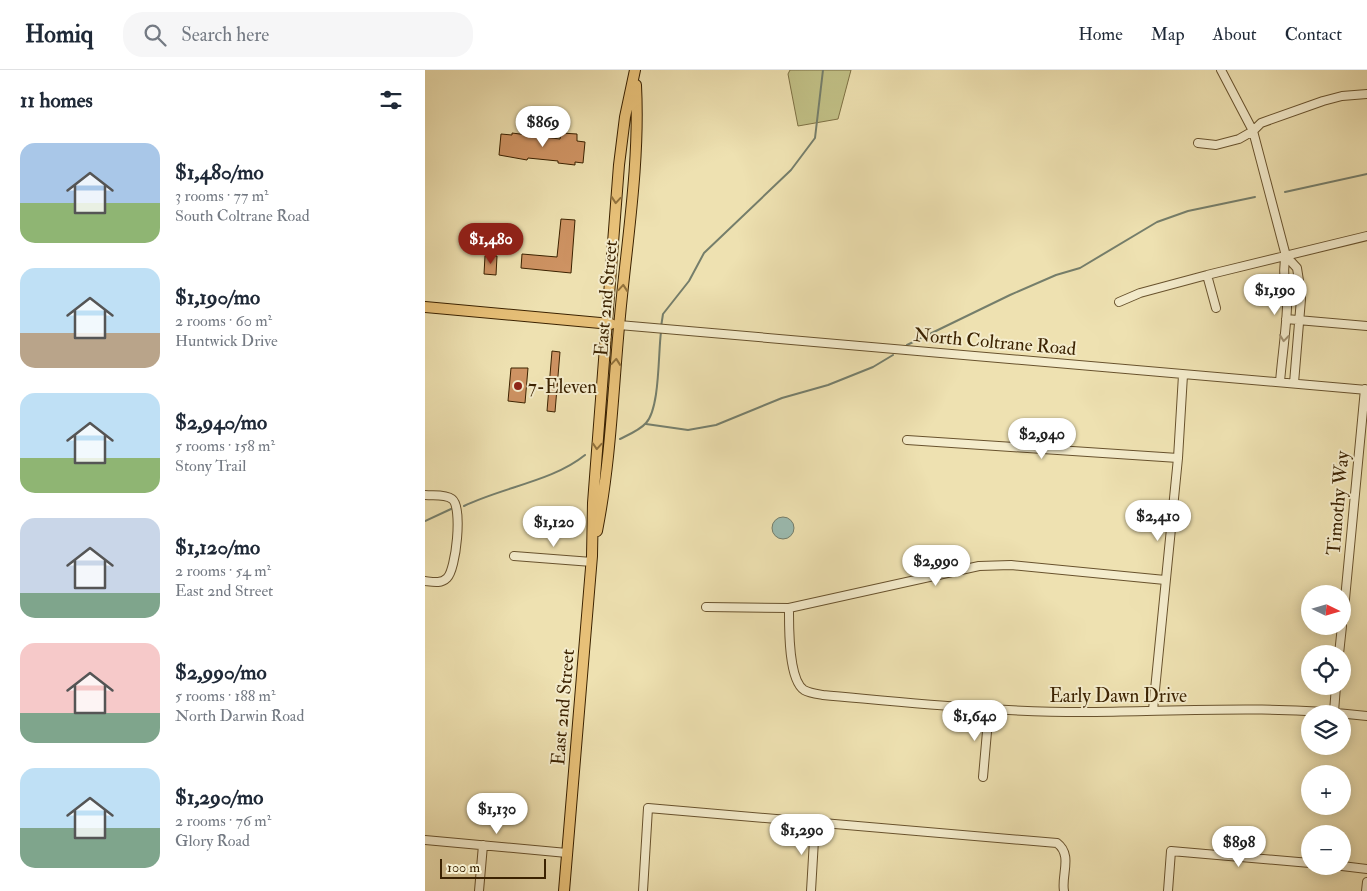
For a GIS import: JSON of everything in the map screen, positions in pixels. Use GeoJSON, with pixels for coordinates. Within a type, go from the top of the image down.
{"type":"FeatureCollection","features":[{"type":"Feature","properties":{"kind":"main road","name":"East 2nd Street"},"geometry":{"type":"LineString","coordinates":[[564,891],[592,559],[593,503],[619,165],[625,117],[635,71]]}},
{"type":"Feature","properties":{"kind":"main road","name":"East 2nd Street"},"geometry":{"type":"LineString","coordinates":[[592,559],[608,458],[630,209],[637,118],[635,71]]}},
{"type":"Feature","properties":{"kind":"main road"},"geometry":{"type":"LineString","coordinates":[[619,165],[624,170],[630,209]]}},
{"type":"Feature","properties":{"kind":"main road"},"geometry":{"type":"LineString","coordinates":[[425,307],[619,325]]}},
{"type":"Feature","properties":{"kind":"street"},"geometry":{"type":"LineString","coordinates":[[1221,70],[1253,130],[1286,256],[1297,268],[1301,299],[1294,383]]}},
{"type":"Feature","properties":{"kind":"street"},"geometry":{"type":"LineString","coordinates":[[1198,143],[1216,145],[1239,139],[1261,123],[1323,101],[1342,96],[1367,94]]}},
{"type":"Feature","properties":{"kind":"street"},"geometry":{"type":"LineString","coordinates":[[1119,302],[1207,275],[1367,236]]}},
{"type":"Feature","properties":{"kind":"street"},"geometry":{"type":"LineString","coordinates":[[1280,382],[1287,293],[1282,269],[1286,256]]}},
{"type":"Feature","properties":{"kind":"street"},"geometry":{"type":"LineString","coordinates":[[1207,275],[1216,308]]}},
{"type":"Feature","properties":{"kind":"street"},"geometry":{"type":"LineString","coordinates":[[1286,320],[1367,326]]}},
{"type":"Feature","properties":{"kind":"street","name":"North Coltrane Road"},"geometry":{"type":"LineString","coordinates":[[619,325],[1183,375],[1366,389]]}},
{"type":"Feature","properties":{"kind":"street"},"geometry":{"type":"LineString","coordinates":[[1153,710],[1178,458],[1183,375]]}},
{"type":"Feature","properties":{"kind":"street","name":"Timothy Way"},"geometry":{"type":"LineString","coordinates":[[1346,585],[1366,389]]}},
{"type":"Feature","properties":{"kind":"street"},"geometry":{"type":"LineString","coordinates":[[907,440],[1178,458]]}},
{"type":"Feature","properties":{"kind":"street"},"geometry":{"type":"LineString","coordinates":[[425,495],[442,496],[452,499],[456,503],[459,520],[449,577],[441,582],[425,581]]}},
{"type":"Feature","properties":{"kind":"street"},"geometry":{"type":"LineString","coordinates":[[514,556],[592,559]]}},
{"type":"Feature","properties":{"kind":"street"},"geometry":{"type":"LineString","coordinates":[[706,606],[789,608],[979,566],[1011,565],[1165,580]]}},
{"type":"Feature","properties":{"kind":"street","name":"Early Dawn Drive"},"geometry":{"type":"LineString","coordinates":[[789,608],[791,656],[797,682],[803,689],[823,695],[989,709],[1094,712],[1153,710],[1301,710]]}},
{"type":"Feature","properties":{"kind":"street"},"geometry":{"type":"LineString","coordinates":[[983,777],[989,709]]}},
{"type":"Feature","properties":{"kind":"street","name":"Early Dawn Drive"},"geometry":{"type":"LineString","coordinates":[[1351,714],[1367,716]]}},
{"type":"Feature","properties":{"kind":"street"},"geometry":{"type":"LineString","coordinates":[[643,891],[648,808],[1057,843],[1062,847],[1065,854],[1064,891]]}},
{"type":"Feature","properties":{"kind":"street"},"geometry":{"type":"LineString","coordinates":[[811,891],[815,823]]}},
{"type":"Feature","properties":{"kind":"street"},"geometry":{"type":"LineString","coordinates":[[425,840],[567,852]]}},
{"type":"Feature","properties":{"kind":"street"},"geometry":{"type":"LineString","coordinates":[[479,891],[483,845]]}},
{"type":"Feature","properties":{"kind":"street"},"geometry":{"type":"LineString","coordinates":[[1168,891],[1171,851],[1301,862]]}},
{"type":"Feature","properties":{"kind":"street"},"geometry":{"type":"LineString","coordinates":[[1351,867],[1367,868]]}},
{"type":"Feature","properties":{"kind":"street"},"geometry":{"type":"LineString","coordinates":[[1366,891],[1367,882]]}},
{"type":"Feature","properties":{"kind":"shaded area"},"geometry":{"type":"Polygon","coordinates":[[[790,70],[851,70],[838,119],[798,126],[788,74],[790,70]]]}},
{"type":"Feature","properties":{"kind":"water"},"geometry":{"type":"Polygon","coordinates":[[[783,517],[791,520],[794,528],[791,536],[783,539],[775,536],[772,528],[775,520],[783,517]]]}},
{"type":"Feature","properties":{"kind":"building"},"geometry":{"type":"Polygon","coordinates":[[[512,133],[560,139],[561,133],[577,134],[577,141],[585,142],[583,163],[575,162],[575,165],[558,163],[558,161],[528,158],[527,160],[499,155],[501,134],[512,135],[512,133]]]}},
{"type":"Feature","properties":{"kind":"building"},"geometry":{"type":"Polygon","coordinates":[[[561,219],[575,220],[571,273],[521,268],[522,254],[557,257],[561,219]]]}},
{"type":"Feature","properties":{"kind":"building"},"geometry":{"type":"Polygon","coordinates":[[[485,256],[497,256],[496,275],[484,274],[485,256]]]}},
{"type":"Feature","properties":{"kind":"building","name":"7-Eleven"},"geometry":{"type":"Polygon","coordinates":[[[552,351],[560,352],[555,412],[547,411],[552,351]]]}},
{"type":"Feature","properties":{"kind":"building","name":"7-Eleven"},"geometry":{"type":"Polygon","coordinates":[[[511,368],[528,368],[525,403],[508,401],[511,368]]]}},
{"type":"Feature","properties":{"kind":"waterway"},"geometry":{"type":"LineString","coordinates":[[661,327],[663,314],[689,281],[704,253],[791,170],[815,138],[823,70]]}},
{"type":"Feature","properties":{"kind":"waterway"},"geometry":{"type":"LineString","coordinates":[[1285,192],[1367,174]]}},
{"type":"Feature","properties":{"kind":"waterway"},"geometry":{"type":"LineString","coordinates":[[907,345],[1010,295],[1056,275],[1080,268],[1157,222],[1188,211],[1255,197]]}},
{"type":"Feature","properties":{"kind":"waterway"},"geometry":{"type":"LineString","coordinates":[[620,439],[641,428],[651,416],[658,380],[661,332]]}},
{"type":"Feature","properties":{"kind":"waterway"},"geometry":{"type":"LineString","coordinates":[[646,424],[688,430],[716,425],[782,398],[828,385],[873,367],[893,355]]}},
{"type":"Feature","properties":{"kind":"waterway"},"geometry":{"type":"LineString","coordinates":[[464,506],[479,499],[543,478],[572,464],[585,455]]}},
{"type":"Feature","properties":{"kind":"waterway"},"geometry":{"type":"LineString","coordinates":[[425,521],[451,509]]}},
{"type":"Feature","properties":{"kind":"place","name":"7-Eleven"},"geometry":{"type":"Point","coordinates":[518,386]}}]}
